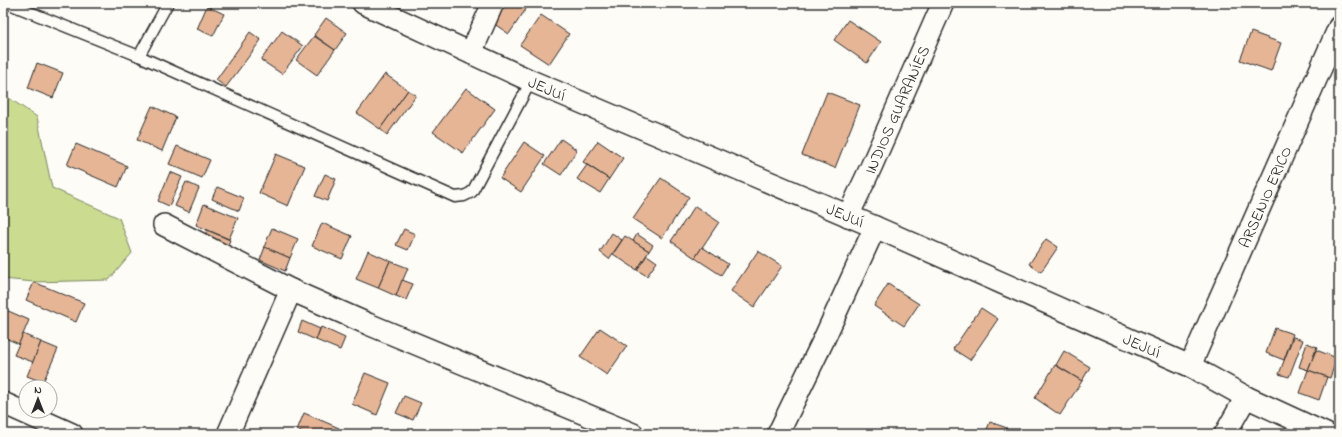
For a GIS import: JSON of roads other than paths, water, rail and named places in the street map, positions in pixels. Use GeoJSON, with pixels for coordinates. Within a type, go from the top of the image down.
{"type":"FeatureCollection","features":[{"type":"Feature","properties":{"kind":"street","name":"JEJUÍ"},"geometry":{"type":"LineString","coordinates":[[363,3],[531,81],[874,227],[1190,366],[1246,397],[1326,434]]}},
{"type":"Feature","properties":{"kind":"street"},"geometry":{"type":"LineString","coordinates":[[471,53],[493,3]]}},
{"type":"Feature","properties":{"kind":"street","name":"INDIOS GUARANÍES"},"geometry":{"type":"LineString","coordinates":[[848,216],[943,3]]}},
{"type":"Feature","properties":{"kind":"street","name":"ARSENIO ERICO"},"geometry":{"type":"LineString","coordinates":[[1190,366],[1339,27]]}},
{"type":"Feature","properties":{"kind":"street"},"geometry":{"type":"LineString","coordinates":[[164,225],[290,290],[633,434]]}},
{"type":"Feature","properties":{"kind":"street"},"geometry":{"type":"LineString","coordinates":[[778,434],[824,340],[874,227]]}},
{"type":"Feature","properties":{"kind":"street"},"geometry":{"type":"LineString","coordinates":[[228,434],[290,290]]}},
{"type":"Feature","properties":{"kind":"street"},"geometry":{"type":"LineString","coordinates":[[1225,434],[1246,397]]}},
{"type":"Feature","properties":{"kind":"street"},"geometry":{"type":"LineString","coordinates":[[3,403],[72,434]]}},
{"type":"Feature","properties":{"kind":"lane"},"geometry":{"type":"LineString","coordinates":[[7,3],[139,56],[455,197],[464,196],[472,192],[531,81]]}},
{"type":"Feature","properties":{"kind":"lane"},"geometry":{"type":"LineString","coordinates":[[139,56],[168,3]]}}]}
